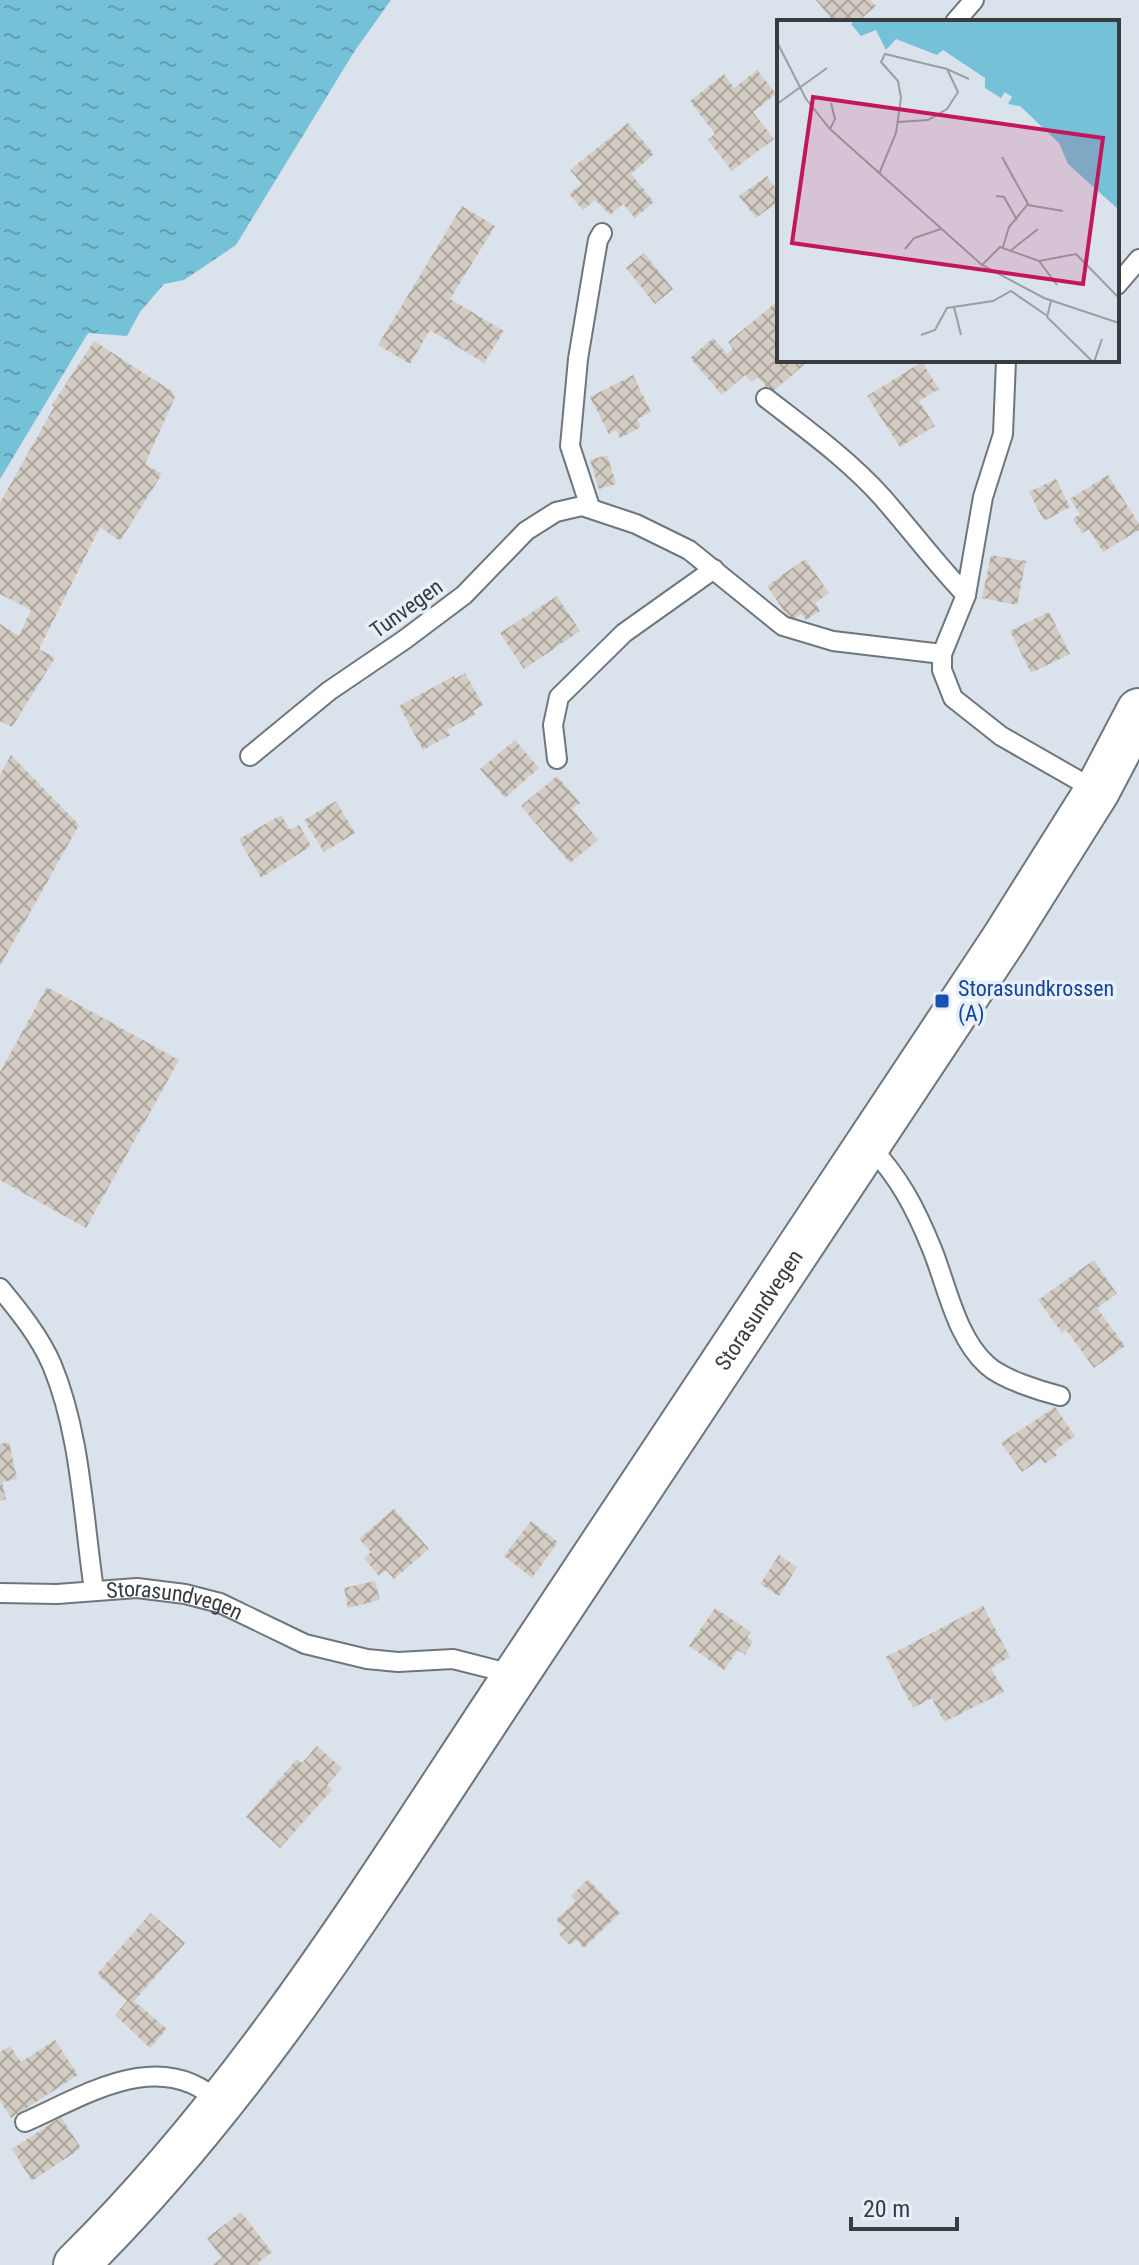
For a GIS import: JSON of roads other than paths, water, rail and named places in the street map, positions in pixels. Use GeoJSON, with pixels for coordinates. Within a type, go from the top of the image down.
{"type":"FeatureCollection","features":[{"type":"Feature","properties":{"kind":"main road","name":"Storasundvegen"},"geometry":{"type":"LineString","coordinates":[[76,2265],[157,2180],[221,2104],[331,1954],[1004,939],[1097,791],[1139,711]]}},
{"type":"Feature","properties":{"kind":"lane"},"geometry":{"type":"LineString","coordinates":[[957,20],[974,0]]}},
{"type":"Feature","properties":{"kind":"lane"},"geometry":{"type":"LineString","coordinates":[[602,233],[598,240],[578,359],[570,446],[590,507],[636,524],[689,550],[783,626],[833,641],[942,654]]}},
{"type":"Feature","properties":{"kind":"lane"},"geometry":{"type":"LineString","coordinates":[[1119,283],[1139,259]]}},
{"type":"Feature","properties":{"kind":"lane"},"geometry":{"type":"LineString","coordinates":[[1006,362],[1003,434],[983,497],[966,595],[942,654],[942,670],[953,698],[1001,736],[1097,791]]}},
{"type":"Feature","properties":{"kind":"lane"},"geometry":{"type":"LineString","coordinates":[[766,398],[815,436],[881,496],[938,567],[966,595]]}},
{"type":"Feature","properties":{"kind":"lane","name":"Tunvegen"},"geometry":{"type":"LineString","coordinates":[[250,756],[329,691],[464,595],[526,531],[556,512],[590,507]]}},
{"type":"Feature","properties":{"kind":"lane"},"geometry":{"type":"LineString","coordinates":[[557,759],[553,725],[559,697],[624,633],[714,569]]}},
{"type":"Feature","properties":{"kind":"lane"},"geometry":{"type":"LineString","coordinates":[[868,1144],[904,1187],[931,1246],[967,1341],[988,1366],[1039,1391],[1060,1396]]}},
{"type":"Feature","properties":{"kind":"lane","name":"Storasundvegen"},"geometry":{"type":"LineString","coordinates":[[0,1288],[25,1319],[51,1364],[72,1430],[94,1590],[137,1588],[185,1594],[220,1603],[305,1644],[367,1659],[398,1662],[453,1659],[516,1675]]}},
{"type":"Feature","properties":{"kind":"lane"},"geometry":{"type":"LineString","coordinates":[[0,1593],[57,1594],[94,1590]]}},
{"type":"Feature","properties":{"kind":"lane"},"geometry":{"type":"LineString","coordinates":[[25,2122],[108,2084],[145,2075],[174,2077],[212,2096],[221,2104]]}},
{"type":"Feature","properties":{"kind":"water"},"geometry":{"type":"Polygon","coordinates":[[[0,0],[391,0],[354,52],[236,245],[184,280],[164,284],[140,312],[127,336],[88,333],[0,479],[0,0]]]}},
{"type":"Feature","properties":{"kind":"place","name":"Storasundkrossen (A)"},"geometry":{"type":"Point","coordinates":[942,1001]}}]}
